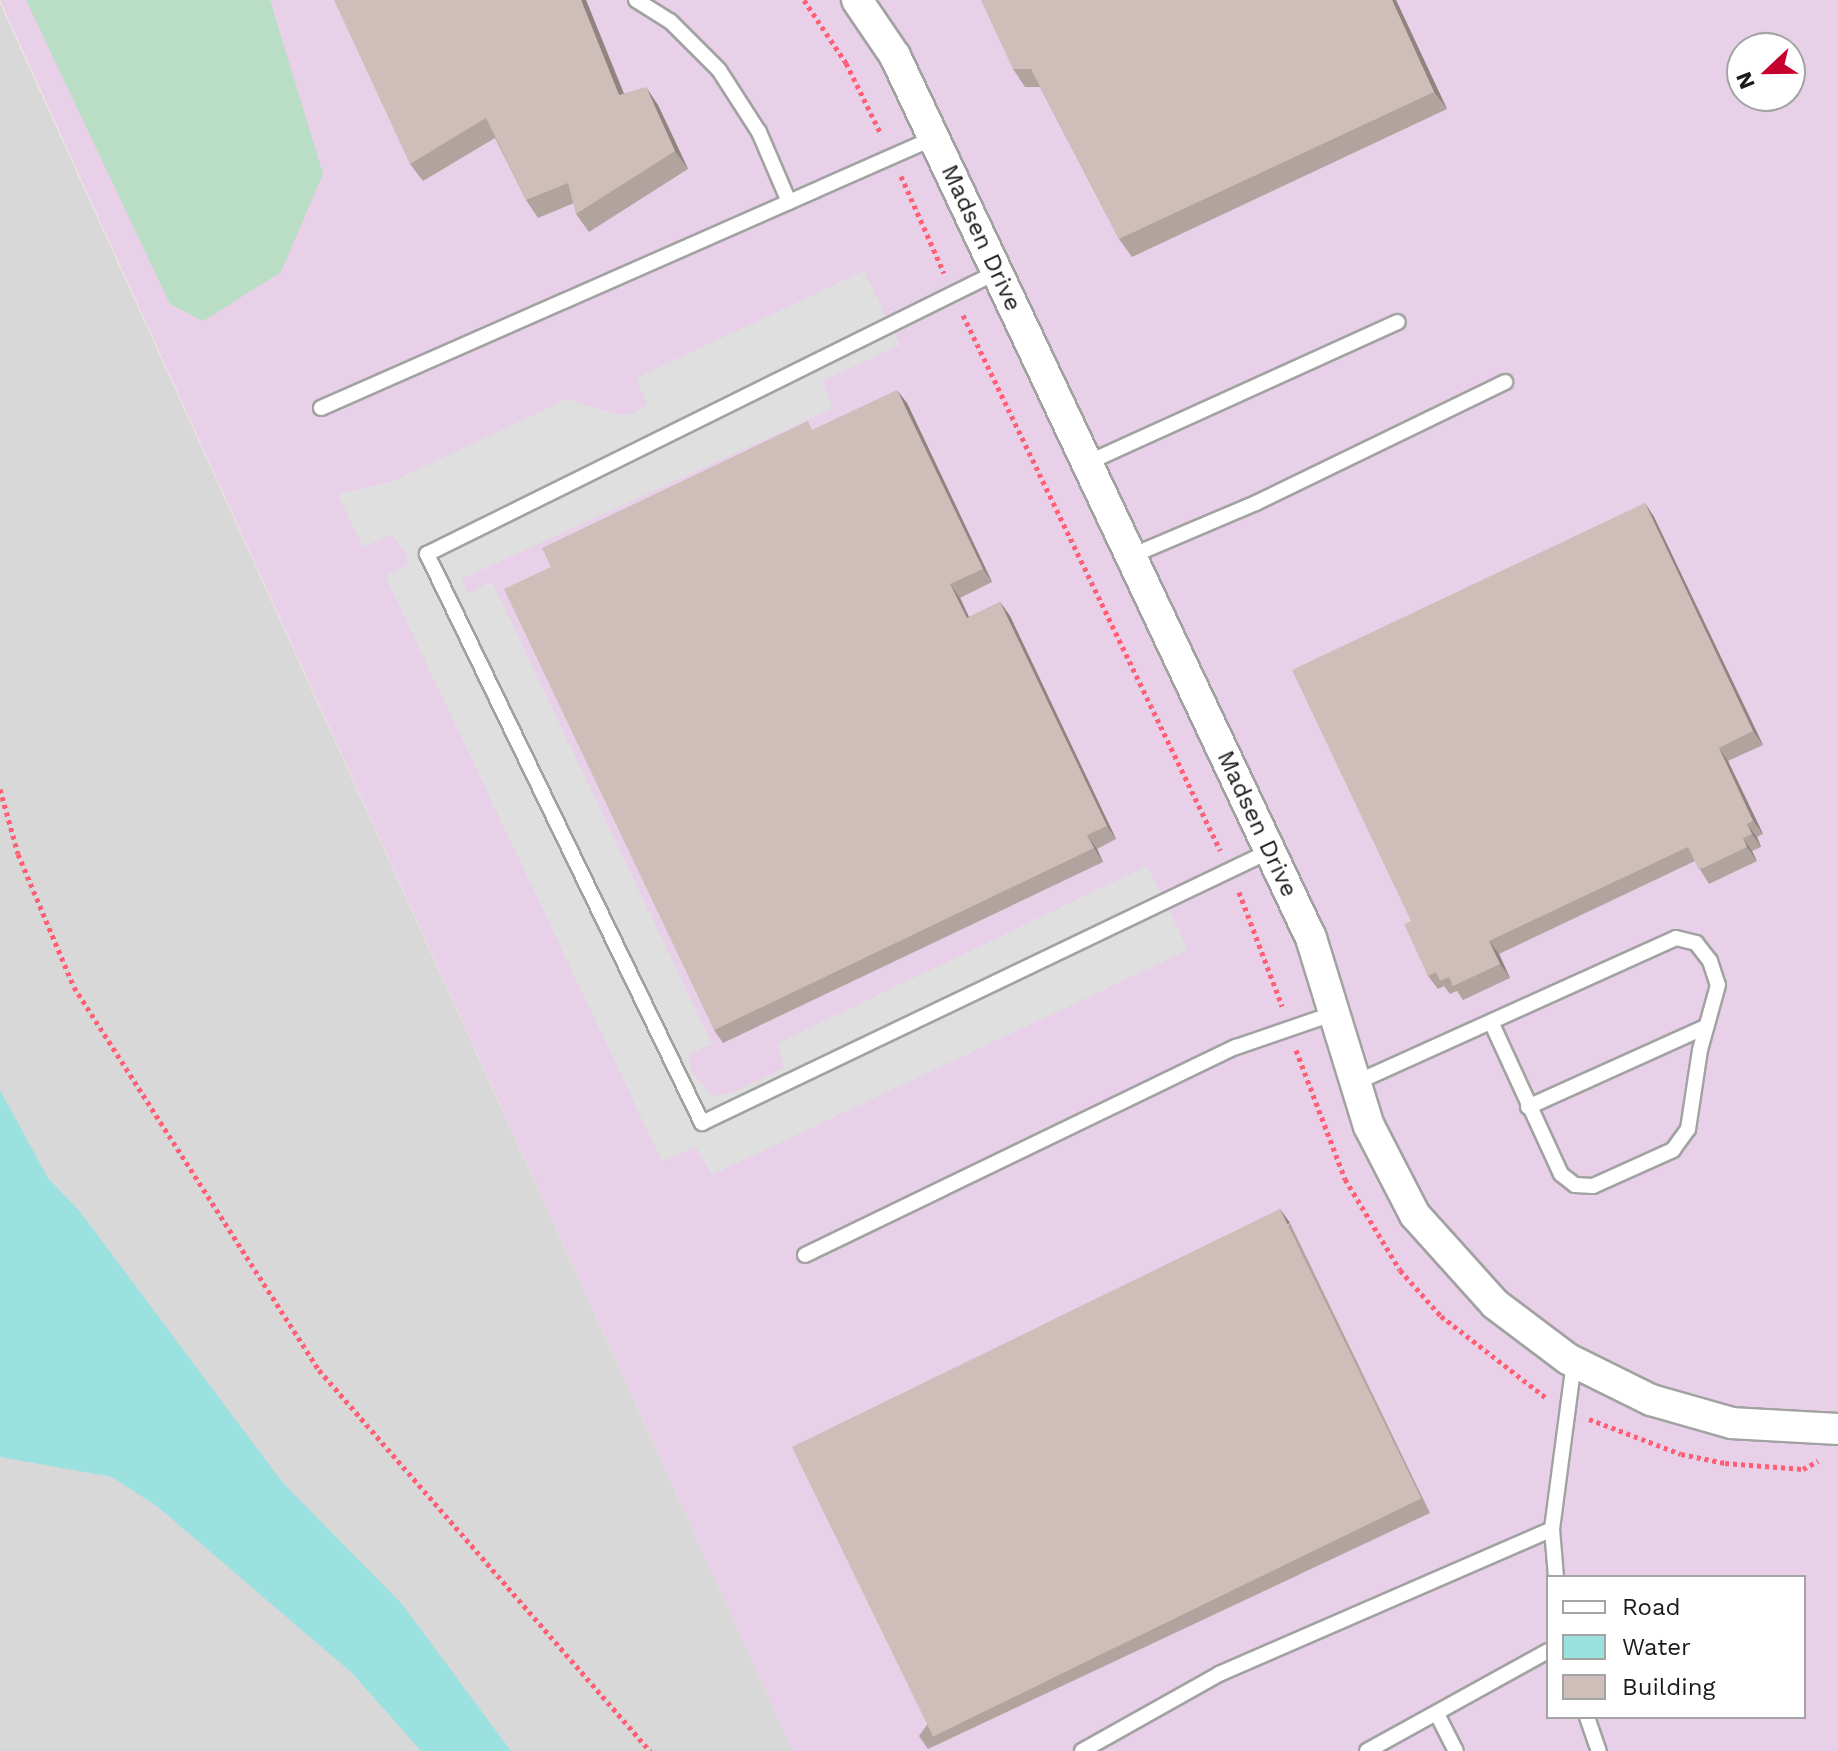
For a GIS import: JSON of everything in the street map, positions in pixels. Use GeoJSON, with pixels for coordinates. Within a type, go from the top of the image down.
{"type":"FeatureCollection","features":[{"type":"Feature","properties":{"kind":"street","name":"Madsen Drive"},"geometry":{"type":"LineString","coordinates":[[857,0],[895,56],[1311,938],[1369,1126],[1415,1215],[1495,1304],[1574,1363],[1651,1400],[1732,1423],[1838,1429]]}},
{"type":"Feature","properties":{"kind":"lane"},"geometry":{"type":"LineString","coordinates":[[636,0],[670,21],[719,70],[759,132],[789,202]]}},
{"type":"Feature","properties":{"kind":"lane"},"geometry":{"type":"LineString","coordinates":[[321,408],[934,138]]}},
{"type":"Feature","properties":{"kind":"lane"},"geometry":{"type":"LineString","coordinates":[[997,272],[427,554],[702,1123],[1270,851]]}},
{"type":"Feature","properties":{"kind":"lane"},"geometry":{"type":"LineString","coordinates":[[1087,463],[1398,322]]}},
{"type":"Feature","properties":{"kind":"lane"},"geometry":{"type":"LineString","coordinates":[[1131,556],[1256,503],[1505,382]]}},
{"type":"Feature","properties":{"kind":"lane"},"geometry":{"type":"LineString","coordinates":[[1355,1083],[1676,938],[1696,943],[1710,961],[1718,985],[1707,1026],[1688,1129],[1673,1150],[1593,1186],[1575,1185],[1561,1174],[1491,1022]]}},
{"type":"Feature","properties":{"kind":"lane"},"geometry":{"type":"LineString","coordinates":[[805,1255],[1236,1047],[1332,1014]]}},
{"type":"Feature","properties":{"kind":"lane"},"geometry":{"type":"LineString","coordinates":[[1528,1107],[1707,1026]]}},
{"type":"Feature","properties":{"kind":"lane"},"geometry":{"type":"LineString","coordinates":[[1556,1575],[1552,1529],[1574,1363]]}},
{"type":"Feature","properties":{"kind":"lane"},"geometry":{"type":"LineString","coordinates":[[1082,1751],[1219,1674],[1552,1529]]}},
{"type":"Feature","properties":{"kind":"lane"},"geometry":{"type":"LineString","coordinates":[[1367,1751],[1438,1716],[1546,1652]]}},
{"type":"Feature","properties":{"kind":"lane"},"geometry":{"type":"LineString","coordinates":[[1438,1716],[1456,1751]]}},
{"type":"Feature","properties":{"kind":"lane"},"geometry":{"type":"LineString","coordinates":[[1588,1719],[1597,1750]]}},
{"type":"Feature","properties":{"kind":"path"},"geometry":{"type":"LineString","coordinates":[[0,789],[18,854],[74,987],[319,1370],[650,1751]]}},
{"type":"Feature","properties":{"kind":"shaded area"},"geometry":{"type":"Polygon","coordinates":[[[0,0],[1838,0],[1838,1751],[793,1751],[0,0]]]}},
{"type":"Feature","properties":{"kind":"shaded area"},"geometry":{"type":"Polygon","coordinates":[[[0,3],[793,1751],[0,1751],[0,3]]]}},
{"type":"Feature","properties":{"kind":"shaded area"},"geometry":{"type":"Polygon","coordinates":[[[864,271],[900,345],[822,381],[833,408],[462,579],[467,594],[492,582],[712,1044],[689,1055],[691,1071],[712,1096],[732,1093],[784,1068],[778,1043],[1147,866],[1188,950],[712,1175],[696,1147],[662,1161],[385,576],[408,565],[405,552],[392,534],[363,547],[338,494],[391,482],[567,399],[619,415],[634,413],[647,404],[636,378],[864,271]]]}},
{"type":"Feature","properties":{"kind":"green space"},"geometry":{"type":"Polygon","coordinates":[[[26,0],[270,0],[323,174],[281,272],[203,321],[170,304],[26,0]]]}},
{"type":"Feature","properties":{"kind":"water"},"geometry":{"type":"Polygon","coordinates":[[[0,1090],[48,1178],[81,1213],[283,1483],[402,1604],[511,1751],[421,1751],[352,1673],[158,1507],[112,1477],[0,1457],[0,1090]]]}},
{"type":"Feature","properties":{"kind":"building"},"geometry":{"type":"Polygon","coordinates":[[[334,0],[581,0],[619,95],[646,87],[675,151],[576,214],[568,183],[526,200],[486,118],[410,164],[334,0]]]}},
{"type":"Feature","properties":{"kind":"building"},"geometry":{"type":"Polygon","coordinates":[[[981,0],[1392,0],[1434,92],[1119,239],[1031,69],[1013,69],[981,0]]]}},
{"type":"Feature","properties":{"kind":"building"},"geometry":{"type":"Polygon","coordinates":[[[897,390],[983,569],[950,584],[967,618],[1000,602],[1107,826],[1087,835],[1094,848],[714,1030],[504,589],[551,567],[542,548],[808,421],[812,430],[897,390]]]}},
{"type":"Feature","properties":{"kind":"building"},"geometry":{"type":"Polygon","coordinates":[[[1645,503],[1753,731],[1719,748],[1753,821],[1747,824],[1752,834],[1743,838],[1747,847],[1699,870],[1688,847],[1489,941],[1500,964],[1453,986],[1449,977],[1440,981],[1436,972],[1428,976],[1404,924],[1411,921],[1292,670],[1645,503]]]}},
{"type":"Feature","properties":{"kind":"building"},"geometry":{"type":"Polygon","coordinates":[[[1280,1209],[1421,1498],[933,1736],[792,1447],[1280,1209]]]}}]}
